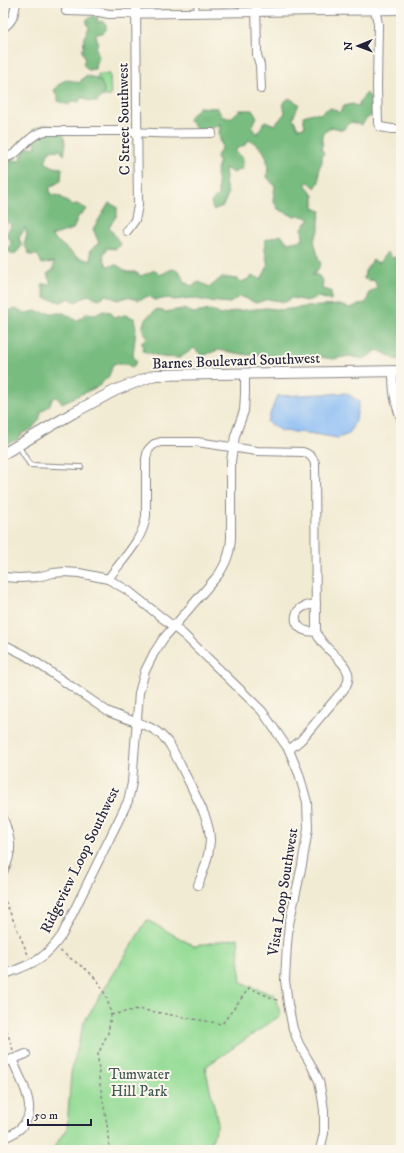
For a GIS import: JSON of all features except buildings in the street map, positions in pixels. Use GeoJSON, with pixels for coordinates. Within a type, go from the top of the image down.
{"type":"FeatureCollection","features":[{"type":"Feature","properties":{"kind":"street"},"geometry":{"type":"LineString","coordinates":[[3,28],[10,23],[16,3]]}},
{"type":"Feature","properties":{"kind":"street","name":"C Street Southwest"},"geometry":{"type":"LineString","coordinates":[[127,231],[135,220],[138,206],[136,3]]}},
{"type":"Feature","properties":{"kind":"street"},"geometry":{"type":"LineString","coordinates":[[256,3],[257,55],[260,65],[261,89]]}},
{"type":"Feature","properties":{"kind":"street"},"geometry":{"type":"LineString","coordinates":[[66,11],[99,12],[109,14],[196,13],[256,12],[375,6],[401,10]]}},
{"type":"Feature","properties":{"kind":"street"},"geometry":{"type":"LineString","coordinates":[[375,6],[378,24],[377,116],[380,127],[401,129]]}},
{"type":"Feature","properties":{"kind":"street"},"geometry":{"type":"LineString","coordinates":[[3,158],[13,156],[30,138],[44,131],[212,133]]}},
{"type":"Feature","properties":{"kind":"street"},"geometry":{"type":"LineString","coordinates":[[397,371],[394,397],[396,407],[401,418]]}},
{"type":"Feature","properties":{"kind":"street","name":"Barnes Boulevard Southwest"},"geometry":{"type":"LineString","coordinates":[[3,454],[116,390],[155,375],[397,371]]}},
{"type":"Feature","properties":{"kind":"street","name":"Ridgeview Loop Southwest"},"geometry":{"type":"LineString","coordinates":[[3,975],[32,964],[46,955],[54,947],[62,935],[128,801],[132,782],[139,693],[145,671],[154,653],[164,639],[219,574],[226,562],[230,550],[231,538],[231,461],[235,436],[244,411],[246,394],[245,374]]}},
{"type":"Feature","properties":{"kind":"street"},"geometry":{"type":"LineString","coordinates":[[108,579],[139,539],[145,525],[146,459],[148,450],[154,444],[161,442],[196,442],[257,451],[303,452],[312,457],[315,463],[316,631],[320,639],[343,663],[348,677],[344,690],[301,740],[290,750]]}},
{"type":"Feature","properties":{"kind":"street","name":"Vista Loop Southwest"},"geometry":{"type":"LineString","coordinates":[[3,577],[19,578],[52,573],[79,573],[108,579],[127,590],[174,627],[262,711],[290,750],[307,802],[308,829],[289,924],[286,949],[285,980],[293,1029],[299,1044],[319,1081],[324,1110],[324,1127],[320,1150]]}},
{"type":"Feature","properties":{"kind":"street"},"geometry":{"type":"LineString","coordinates":[[316,604],[308,605],[300,609],[296,615],[298,626],[302,630],[308,632],[316,631]]}},
{"type":"Feature","properties":{"kind":"street"},"geometry":{"type":"LineString","coordinates":[[3,644],[25,655],[107,711],[118,717],[152,728],[163,736],[170,745],[203,810],[208,824],[210,839],[207,861],[198,885]]}},
{"type":"Feature","properties":{"kind":"street"},"geometry":{"type":"LineString","coordinates":[[3,818],[10,835],[11,847],[8,862],[3,872]]}},
{"type":"Feature","properties":{"kind":"street"},"geometry":{"type":"LineString","coordinates":[[3,1063],[26,1054]]}},
{"type":"Feature","properties":{"kind":"street"},"geometry":{"type":"LineString","coordinates":[[3,1138],[12,1135],[20,1129],[27,1120],[30,1110],[29,1101],[14,1059]]}},
{"type":"Feature","properties":{"kind":"lane"},"geometry":{"type":"LineString","coordinates":[[196,3],[196,13]]}},
{"type":"Feature","properties":{"kind":"lane"},"geometry":{"type":"LineString","coordinates":[[18,445],[30,465],[81,467]]}},
{"type":"Feature","properties":{"kind":"path"},"geometry":{"type":"LineString","coordinates":[[3,896],[32,964]]}},
{"type":"Feature","properties":{"kind":"path"},"geometry":{"type":"LineString","coordinates":[[54,947],[86,970],[98,981],[107,998],[111,1015],[108,1033],[98,1054],[99,1078],[107,1124],[108,1150]]}},
{"type":"Feature","properties":{"kind":"path"},"geometry":{"type":"LineString","coordinates":[[111,1015],[138,1009],[222,1024],[248,988],[288,1004]]}},
{"type":"Feature","properties":{"kind":"path"},"geometry":{"type":"LineString","coordinates":[[3,1019],[14,1059]]}},
{"type":"Feature","properties":{"kind":"green space"},"geometry":{"type":"Polygon","coordinates":[[[94,16],[98,17],[97,22],[102,21],[106,24],[106,30],[103,33],[97,34],[96,36],[98,43],[96,48],[99,59],[96,62],[95,69],[88,70],[83,64],[85,58],[82,51],[84,46],[84,37],[89,27],[87,25],[87,19],[94,16]]]}},
{"type":"Feature","properties":{"kind":"green space"},"geometry":{"type":"Polygon","coordinates":[[[98,74],[110,74],[111,96],[102,96],[104,95],[100,80],[98,79],[98,74]]]}},
{"type":"Feature","properties":{"kind":"green space"},"geometry":{"type":"Polygon","coordinates":[[[85,76],[100,80],[102,84],[104,91],[97,102],[89,101],[81,97],[79,102],[73,101],[68,105],[58,101],[58,96],[54,91],[59,84],[68,80],[79,83],[85,76]]]}},
{"type":"Feature","properties":{"kind":"green space"},"geometry":{"type":"Polygon","coordinates":[[[367,93],[373,102],[371,105],[374,114],[366,119],[362,125],[351,122],[343,130],[332,127],[323,133],[323,145],[321,148],[324,153],[319,168],[319,182],[315,188],[309,182],[305,184],[314,195],[314,208],[321,211],[319,230],[314,240],[321,264],[312,275],[318,275],[323,281],[322,289],[331,291],[331,300],[318,297],[307,301],[291,298],[286,302],[268,299],[256,303],[240,296],[230,303],[191,298],[174,300],[169,298],[155,300],[149,296],[138,300],[127,297],[118,300],[106,295],[99,299],[88,295],[76,302],[69,298],[61,302],[45,298],[42,284],[51,284],[47,274],[53,270],[54,262],[42,264],[38,255],[30,255],[24,244],[27,235],[25,228],[19,238],[22,246],[14,255],[8,251],[11,242],[6,234],[11,226],[8,221],[3,230],[3,170],[8,169],[10,159],[19,161],[26,148],[36,147],[33,129],[43,125],[49,125],[54,126],[62,132],[65,141],[64,155],[60,150],[49,151],[45,162],[54,167],[62,168],[61,181],[50,187],[50,194],[60,196],[71,205],[77,204],[87,209],[78,217],[73,229],[51,236],[77,257],[91,261],[90,250],[99,243],[93,229],[109,203],[117,207],[117,215],[109,227],[121,245],[115,249],[107,248],[103,256],[107,266],[117,265],[127,272],[135,272],[141,276],[155,270],[160,275],[172,269],[179,271],[186,283],[191,286],[199,282],[210,287],[222,277],[237,279],[242,282],[253,276],[261,279],[268,266],[265,240],[281,235],[288,243],[303,240],[302,228],[310,219],[303,216],[293,216],[278,209],[273,200],[275,186],[267,177],[268,165],[266,155],[260,147],[249,140],[245,145],[235,150],[243,159],[242,169],[233,173],[225,168],[225,183],[228,194],[223,206],[213,210],[211,202],[218,196],[216,173],[219,163],[216,158],[222,147],[219,135],[220,124],[210,129],[197,130],[188,119],[199,107],[217,108],[223,117],[231,118],[240,110],[252,110],[257,117],[252,126],[257,134],[265,121],[275,125],[285,113],[283,103],[289,98],[299,104],[293,118],[298,128],[305,127],[303,116],[313,113],[320,114],[330,108],[339,113],[344,106],[352,104],[359,107],[360,101],[367,93]]]}},
{"type":"Feature","properties":{"kind":"green space"},"geometry":{"type":"Polygon","coordinates":[[[387,252],[393,258],[401,254],[401,359],[397,360],[378,350],[364,359],[349,356],[333,359],[319,357],[301,362],[289,360],[279,361],[262,354],[248,355],[218,350],[202,356],[194,348],[180,358],[162,357],[143,351],[142,342],[147,337],[142,329],[145,319],[157,309],[165,312],[183,309],[194,313],[211,310],[221,315],[235,311],[266,308],[282,310],[339,305],[350,308],[367,302],[369,293],[377,288],[375,281],[364,279],[365,271],[373,260],[379,263],[387,252]]]}},
{"type":"Feature","properties":{"kind":"green space"},"geometry":{"type":"Polygon","coordinates":[[[15,309],[25,313],[36,311],[46,313],[64,313],[77,321],[87,313],[95,315],[103,311],[111,312],[114,318],[125,315],[134,318],[136,328],[133,356],[137,361],[132,368],[127,364],[113,364],[109,376],[99,386],[62,403],[56,397],[53,398],[49,406],[41,412],[39,420],[32,429],[23,433],[17,440],[8,443],[3,451],[3,312],[15,309]]]}},
{"type":"Feature","properties":{"kind":"green space","name":"Tumwater Hill Park"},"geometry":{"type":"Polygon","coordinates":[[[147,920],[194,946],[238,938],[241,983],[274,995],[281,1015],[205,1067],[218,1123],[209,1150],[52,1150],[67,1128],[71,1073],[84,1022],[147,920]]]}},
{"type":"Feature","properties":{"kind":"water"},"geometry":{"type":"Polygon","coordinates":[[[346,393],[359,401],[356,419],[349,434],[338,438],[308,433],[281,431],[267,422],[277,396],[346,393]]]}}]}
